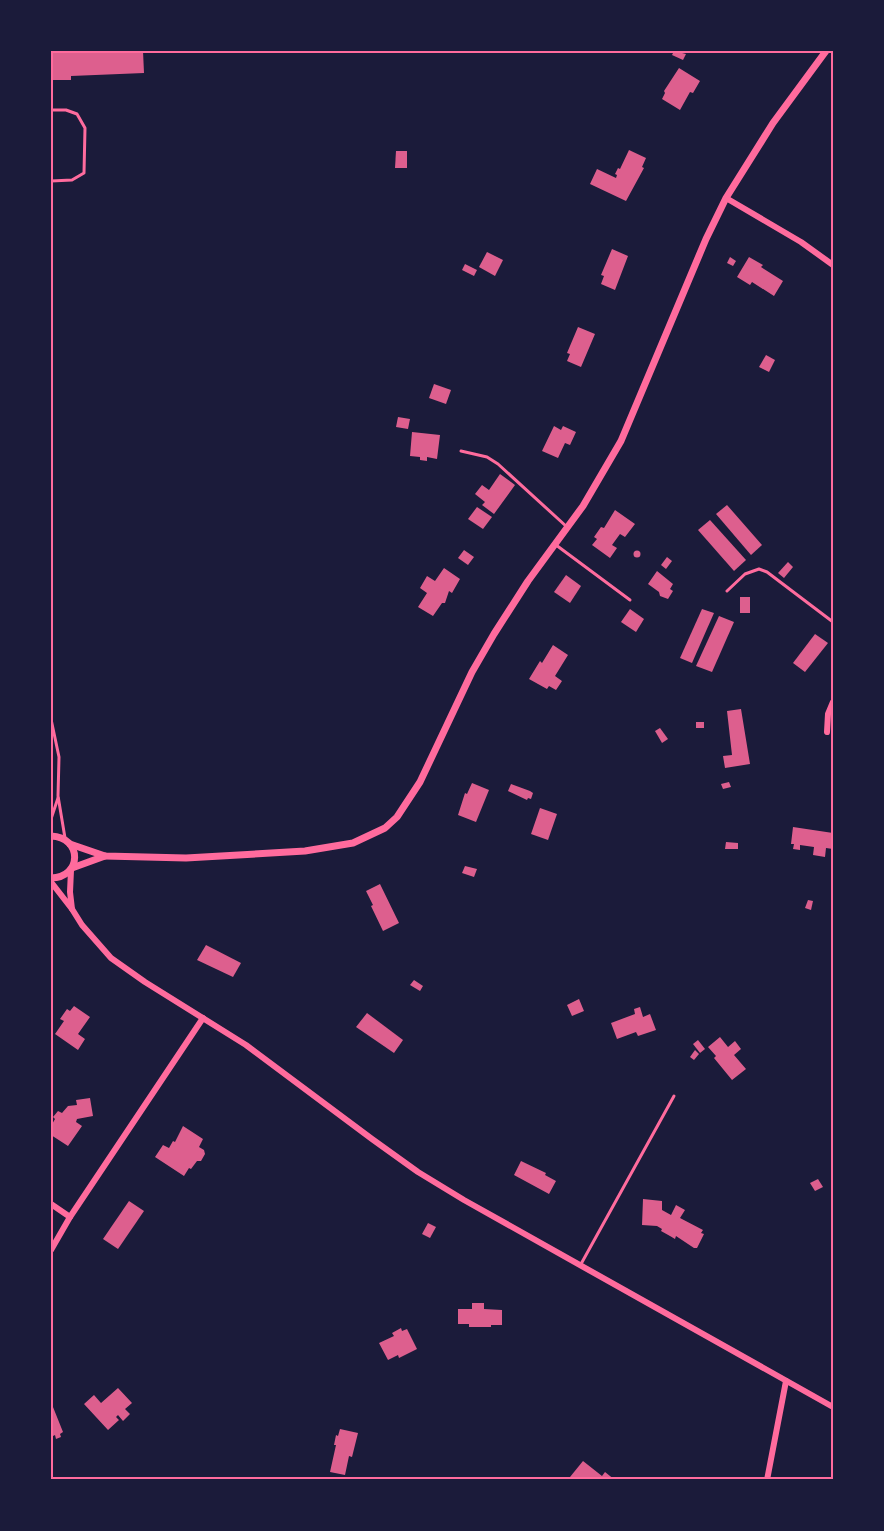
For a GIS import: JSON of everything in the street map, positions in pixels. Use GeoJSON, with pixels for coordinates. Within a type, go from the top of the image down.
{"type":"FeatureCollection","features":[{"type":"Feature","properties":{"kind":"street"},"geometry":{"type":"LineString","coordinates":[[51,836],[105,856],[186,858],[305,851],[353,843],[384,828],[397,817],[420,782],[472,672],[516,599],[602,476],[621,441],[706,239],[726,198],[773,123],[826,51]]}},
{"type":"Feature","properties":{"kind":"street"},"geometry":{"type":"LineString","coordinates":[[726,198],[801,242],[833,265]]}},
{"type":"Feature","properties":{"kind":"street"},"geometry":{"type":"LineString","coordinates":[[827,732],[828,714],[833,702]]}},
{"type":"Feature","properties":{"kind":"street"},"geometry":{"type":"LineString","coordinates":[[68,842],[75,856],[71,869],[72,909]]}},
{"type":"Feature","properties":{"kind":"street"},"geometry":{"type":"LineString","coordinates":[[105,856],[71,869],[51,880],[82,925],[111,958],[246,1045],[418,1172],[580,1266],[833,1407]]}},
{"type":"Feature","properties":{"kind":"street"},"geometry":{"type":"LineString","coordinates":[[51,1250],[70,1217],[203,1018]]}},
{"type":"Feature","properties":{"kind":"street"},"geometry":{"type":"LineString","coordinates":[[51,1204],[70,1217]]}},
{"type":"Feature","properties":{"kind":"street"},"geometry":{"type":"LineString","coordinates":[[767,1480],[786,1381]]}},
{"type":"Feature","properties":{"kind":"lane"},"geometry":{"type":"LineString","coordinates":[[51,110],[66,110],[77,114],[84,128],[84,173],[72,180],[51,181]]}},
{"type":"Feature","properties":{"kind":"lane"},"geometry":{"type":"LineString","coordinates":[[461,450],[487,457],[498,464],[567,527]]}},
{"type":"Feature","properties":{"kind":"lane"},"geometry":{"type":"LineString","coordinates":[[555,544],[630,600]]}},
{"type":"Feature","properties":{"kind":"lane"},"geometry":{"type":"LineString","coordinates":[[727,591],[745,574],[759,569],[767,572],[833,622]]}},
{"type":"Feature","properties":{"kind":"lane"},"geometry":{"type":"LineString","coordinates":[[51,719],[59,757],[58,796],[68,842]]}},
{"type":"Feature","properties":{"kind":"lane"},"geometry":{"type":"LineString","coordinates":[[51,819],[58,796]]}},
{"type":"Feature","properties":{"kind":"lane"},"geometry":{"type":"LineString","coordinates":[[580,1266],[674,1096]]}},
{"type":"Feature","properties":{"kind":"building"},"geometry":{"type":"Polygon","coordinates":[[[51,51],[143,51],[144,73],[71,76],[71,80],[51,80],[51,51]]]}},
{"type":"Feature","properties":{"kind":"building"},"geometry":{"type":"Polygon","coordinates":[[[674,51],[686,54],[683,60],[672,55],[674,51]]]}},
{"type":"Feature","properties":{"kind":"building"},"geometry":{"type":"Polygon","coordinates":[[[679,68],[700,81],[693,93],[690,92],[680,110],[662,99],[664,91],[679,68]]]}},
{"type":"Feature","properties":{"kind":"building"},"geometry":{"type":"Polygon","coordinates":[[[629,150],[646,158],[642,167],[644,168],[626,201],[590,184],[597,169],[616,178],[615,174],[629,150]]]}},
{"type":"Feature","properties":{"kind":"building"},"geometry":{"type":"Polygon","coordinates":[[[396,151],[407,151],[407,168],[395,168],[396,151]]]}},
{"type":"Feature","properties":{"kind":"building"},"geometry":{"type":"Polygon","coordinates":[[[612,249],[628,256],[615,290],[601,284],[604,276],[601,275],[612,249]]]}},
{"type":"Feature","properties":{"kind":"building"},"geometry":{"type":"Polygon","coordinates":[[[487,252],[503,260],[495,276],[479,267],[487,252]]]}},
{"type":"Feature","properties":{"kind":"building"},"geometry":{"type":"Polygon","coordinates":[[[730,257],[736,261],[733,266],[727,263],[730,257]]]}},
{"type":"Feature","properties":{"kind":"building"},"geometry":{"type":"Polygon","coordinates":[[[749,257],[783,281],[774,296],[752,282],[750,285],[737,277],[749,257]]]}},
{"type":"Feature","properties":{"kind":"building"},"geometry":{"type":"Polygon","coordinates":[[[465,264],[477,270],[474,276],[462,270],[465,264]]]}},
{"type":"Feature","properties":{"kind":"building"},"geometry":{"type":"Polygon","coordinates":[[[578,327],[595,334],[581,367],[567,361],[570,354],[567,353],[578,327]]]}},
{"type":"Feature","properties":{"kind":"building"},"geometry":{"type":"Polygon","coordinates":[[[766,355],[775,360],[769,372],[759,367],[766,355]]]}},
{"type":"Feature","properties":{"kind":"building"},"geometry":{"type":"Polygon","coordinates":[[[434,384],[451,390],[446,404],[429,398],[434,384]]]}},
{"type":"Feature","properties":{"kind":"building"},"geometry":{"type":"Polygon","coordinates":[[[398,417],[410,419],[408,429],[396,427],[398,417]]]}},
{"type":"Feature","properties":{"kind":"building"},"geometry":{"type":"Polygon","coordinates":[[[554,426],[561,430],[563,426],[576,432],[570,445],[565,443],[558,458],[542,451],[554,426]]]}},
{"type":"Feature","properties":{"kind":"building"},"geometry":{"type":"Polygon","coordinates":[[[412,432],[440,435],[437,459],[427,457],[427,461],[420,460],[420,457],[410,456],[412,432]]]}},
{"type":"Feature","properties":{"kind":"building"},"geometry":{"type":"Polygon","coordinates":[[[500,474],[515,485],[494,514],[482,505],[485,502],[475,494],[482,485],[489,490],[500,474]]]}},
{"type":"Feature","properties":{"kind":"building"},"geometry":{"type":"Polygon","coordinates":[[[727,505],[762,545],[751,555],[716,514],[727,505]]]}},
{"type":"Feature","properties":{"kind":"building"},"geometry":{"type":"Polygon","coordinates":[[[477,507],[492,517],[483,529],[468,519],[477,507]]]}},
{"type":"Feature","properties":{"kind":"building"},"geometry":{"type":"Polygon","coordinates":[[[615,510],[635,524],[625,537],[620,534],[612,545],[617,548],[610,558],[592,545],[597,539],[594,537],[601,527],[604,528],[615,510]]]}},
{"type":"Feature","properties":{"kind":"building"},"geometry":{"type":"Polygon","coordinates":[[[710,520],[746,560],[734,571],[698,530],[710,520]]]}},
{"type":"Feature","properties":{"kind":"building"},"geometry":{"type":"Polygon","coordinates":[[[464,550],[474,557],[468,565],[458,558],[464,550]]]}},
{"type":"Feature","properties":{"kind":"building"},"geometry":{"type":"Polygon","coordinates":[[[637,550],[641,554],[637,558],[633,554],[637,550]]]}},
{"type":"Feature","properties":{"kind":"building"},"geometry":{"type":"Polygon","coordinates":[[[667,557],[672,561],[666,569],[661,565],[667,557]]]}},
{"type":"Feature","properties":{"kind":"building"},"geometry":{"type":"Polygon","coordinates":[[[788,562],[793,567],[784,578],[778,573],[788,562]]]}},
{"type":"Feature","properties":{"kind":"building"},"geometry":{"type":"Polygon","coordinates":[[[444,568],[460,579],[452,593],[449,591],[445,603],[442,603],[433,616],[418,607],[427,593],[420,588],[427,576],[435,581],[444,568]]]}},
{"type":"Feature","properties":{"kind":"building"},"geometry":{"type":"Polygon","coordinates":[[[657,571],[673,584],[670,589],[673,591],[668,599],[660,596],[659,592],[648,584],[657,571]]]}},
{"type":"Feature","properties":{"kind":"building"},"geometry":{"type":"Polygon","coordinates":[[[566,575],[581,586],[570,603],[554,592],[566,575]]]}},
{"type":"Feature","properties":{"kind":"building"},"geometry":{"type":"Polygon","coordinates":[[[740,597],[750,597],[750,613],[740,613],[740,597]]]}},
{"type":"Feature","properties":{"kind":"building"},"geometry":{"type":"Polygon","coordinates":[[[630,609],[644,619],[636,632],[621,622],[630,609]]]}},
{"type":"Feature","properties":{"kind":"building"},"geometry":{"type":"Polygon","coordinates":[[[702,609],[714,613],[692,663],[680,658],[702,609]]]}},
{"type":"Feature","properties":{"kind":"building"},"geometry":{"type":"Polygon","coordinates":[[[719,616],[734,622],[712,672],[696,666],[719,616]]]}},
{"type":"Feature","properties":{"kind":"building"},"geometry":{"type":"Polygon","coordinates":[[[815,634],[828,643],[805,672],[793,663],[815,634]]]}},
{"type":"Feature","properties":{"kind":"building"},"geometry":{"type":"Polygon","coordinates":[[[553,645],[568,655],[555,676],[562,681],[556,690],[549,686],[547,689],[529,679],[553,645]]]}},
{"type":"Feature","properties":{"kind":"building"},"geometry":{"type":"Polygon","coordinates":[[[741,709],[750,764],[725,768],[723,756],[732,755],[727,711],[741,709]]]}},
{"type":"Feature","properties":{"kind":"building"},"geometry":{"type":"Polygon","coordinates":[[[696,722],[704,722],[704,728],[696,728],[696,722]]]}},
{"type":"Feature","properties":{"kind":"building"},"geometry":{"type":"Polygon","coordinates":[[[660,728],[668,739],[662,743],[655,731],[660,728]]]}},
{"type":"Feature","properties":{"kind":"building"},"geometry":{"type":"Polygon","coordinates":[[[729,782],[731,787],[723,789],[721,784],[729,782]]]}},
{"type":"Feature","properties":{"kind":"building"},"geometry":{"type":"Polygon","coordinates":[[[472,783],[489,790],[476,822],[458,815],[465,793],[467,794],[472,783]]]}},
{"type":"Feature","properties":{"kind":"building"},"geometry":{"type":"Polygon","coordinates":[[[511,784],[533,793],[531,799],[527,800],[508,791],[511,784]]]}},
{"type":"Feature","properties":{"kind":"building"},"geometry":{"type":"Polygon","coordinates":[[[540,808],[557,814],[548,840],[531,834],[540,808]]]}},
{"type":"Feature","properties":{"kind":"building"},"geometry":{"type":"Polygon","coordinates":[[[793,827],[833,833],[833,849],[826,848],[825,857],[813,855],[814,847],[800,845],[800,850],[793,849],[794,844],[791,844],[793,827]]]}},
{"type":"Feature","properties":{"kind":"building"},"geometry":{"type":"Polygon","coordinates":[[[726,842],[738,843],[738,849],[725,849],[726,842]]]}},
{"type":"Feature","properties":{"kind":"building"},"geometry":{"type":"Polygon","coordinates":[[[465,866],[477,869],[474,877],[462,873],[465,866]]]}},
{"type":"Feature","properties":{"kind":"building"},"geometry":{"type":"Polygon","coordinates":[[[380,884],[399,923],[383,931],[366,891],[380,884]]]}},
{"type":"Feature","properties":{"kind":"building"},"geometry":{"type":"Polygon","coordinates":[[[808,900],[813,901],[811,910],[805,908],[808,900]]]}},
{"type":"Feature","properties":{"kind":"building"},"geometry":{"type":"Polygon","coordinates":[[[206,945],[241,963],[233,977],[197,960],[206,945]]]}},
{"type":"Feature","properties":{"kind":"building"},"geometry":{"type":"Polygon","coordinates":[[[414,980],[423,986],[420,991],[410,985],[414,980]]]}},
{"type":"Feature","properties":{"kind":"building"},"geometry":{"type":"Polygon","coordinates":[[[579,999],[584,1011],[572,1016],[567,1005],[579,999]]]}},
{"type":"Feature","properties":{"kind":"building"},"geometry":{"type":"Polygon","coordinates":[[[74,1006],[90,1017],[78,1034],[85,1039],[78,1050],[55,1034],[64,1021],[60,1019],[67,1009],[70,1011],[74,1006]]]}},
{"type":"Feature","properties":{"kind":"building"},"geometry":{"type":"Polygon","coordinates":[[[640,1007],[643,1017],[650,1014],[656,1030],[638,1036],[636,1032],[617,1039],[611,1023],[635,1014],[634,1009],[640,1007]]]}},
{"type":"Feature","properties":{"kind":"building"},"geometry":{"type":"Polygon","coordinates":[[[367,1013],[403,1040],[394,1053],[356,1027],[367,1013]]]}},
{"type":"Feature","properties":{"kind":"building"},"geometry":{"type":"Polygon","coordinates":[[[720,1037],[728,1047],[735,1041],[741,1049],[734,1055],[746,1069],[732,1080],[708,1047],[720,1037]]]}},
{"type":"Feature","properties":{"kind":"building"},"geometry":{"type":"Polygon","coordinates":[[[698,1040],[705,1049],[700,1053],[693,1044],[698,1040]]]}},
{"type":"Feature","properties":{"kind":"building"},"geometry":{"type":"Polygon","coordinates":[[[695,1050],[699,1054],[694,1060],[690,1057],[695,1050]]]}},
{"type":"Feature","properties":{"kind":"building"},"geometry":{"type":"Polygon","coordinates":[[[90,1098],[93,1116],[77,1119],[76,1122],[82,1126],[68,1146],[51,1135],[51,1126],[55,1119],[53,1117],[58,1111],[62,1113],[68,1106],[77,1105],[76,1100],[90,1098]]]}},
{"type":"Feature","properties":{"kind":"building"},"geometry":{"type":"Polygon","coordinates":[[[183,1126],[203,1139],[199,1147],[204,1150],[205,1154],[201,1161],[197,1161],[191,1169],[189,1168],[184,1176],[155,1157],[163,1145],[169,1148],[173,1141],[175,1142],[183,1126]]]}},
{"type":"Feature","properties":{"kind":"building"},"geometry":{"type":"Polygon","coordinates":[[[521,1161],[546,1173],[545,1175],[556,1181],[549,1194],[514,1175],[521,1161]]]}},
{"type":"Feature","properties":{"kind":"building"},"geometry":{"type":"Polygon","coordinates":[[[818,1179],[823,1187],[815,1191],[810,1183],[818,1179]]]}},
{"type":"Feature","properties":{"kind":"building"},"geometry":{"type":"Polygon","coordinates":[[[643,1199],[662,1201],[662,1210],[671,1215],[676,1205],[685,1210],[680,1218],[703,1230],[701,1233],[704,1234],[697,1248],[676,1236],[675,1239],[657,1226],[642,1225],[643,1199]]]}},
{"type":"Feature","properties":{"kind":"building"},"geometry":{"type":"Polygon","coordinates":[[[129,1201],[144,1211],[118,1249],[103,1239],[129,1201]]]}},
{"type":"Feature","properties":{"kind":"building"},"geometry":{"type":"Polygon","coordinates":[[[428,1223],[436,1227],[430,1238],[422,1234],[428,1223]]]}},
{"type":"Feature","properties":{"kind":"building"},"geometry":{"type":"Polygon","coordinates":[[[472,1303],[484,1303],[484,1309],[502,1310],[502,1325],[469,1327],[469,1324],[458,1324],[458,1309],[472,1309],[472,1303]]]}},
{"type":"Feature","properties":{"kind":"building"},"geometry":{"type":"Polygon","coordinates":[[[401,1328],[402,1331],[407,1329],[417,1349],[399,1358],[398,1355],[388,1360],[379,1343],[394,1336],[392,1333],[401,1328]]]}},
{"type":"Feature","properties":{"kind":"building"},"geometry":{"type":"Polygon","coordinates":[[[118,1388],[132,1403],[125,1409],[130,1414],[123,1421],[118,1415],[116,1417],[119,1420],[108,1430],[84,1404],[94,1395],[101,1403],[118,1388]]]}},
{"type":"Feature","properties":{"kind":"building"},"geometry":{"type":"Polygon","coordinates":[[[51,1402],[63,1432],[60,1434],[61,1437],[56,1439],[55,1435],[51,1437],[51,1402]]]}},
{"type":"Feature","properties":{"kind":"building"},"geometry":{"type":"Polygon","coordinates":[[[340,1429],[358,1433],[345,1475],[330,1472],[336,1435],[338,1436],[340,1429]]]}},
{"type":"Feature","properties":{"kind":"building"},"geometry":{"type":"Polygon","coordinates":[[[583,1461],[602,1476],[605,1472],[615,1480],[573,1480],[570,1477],[583,1461]]]}}]}
